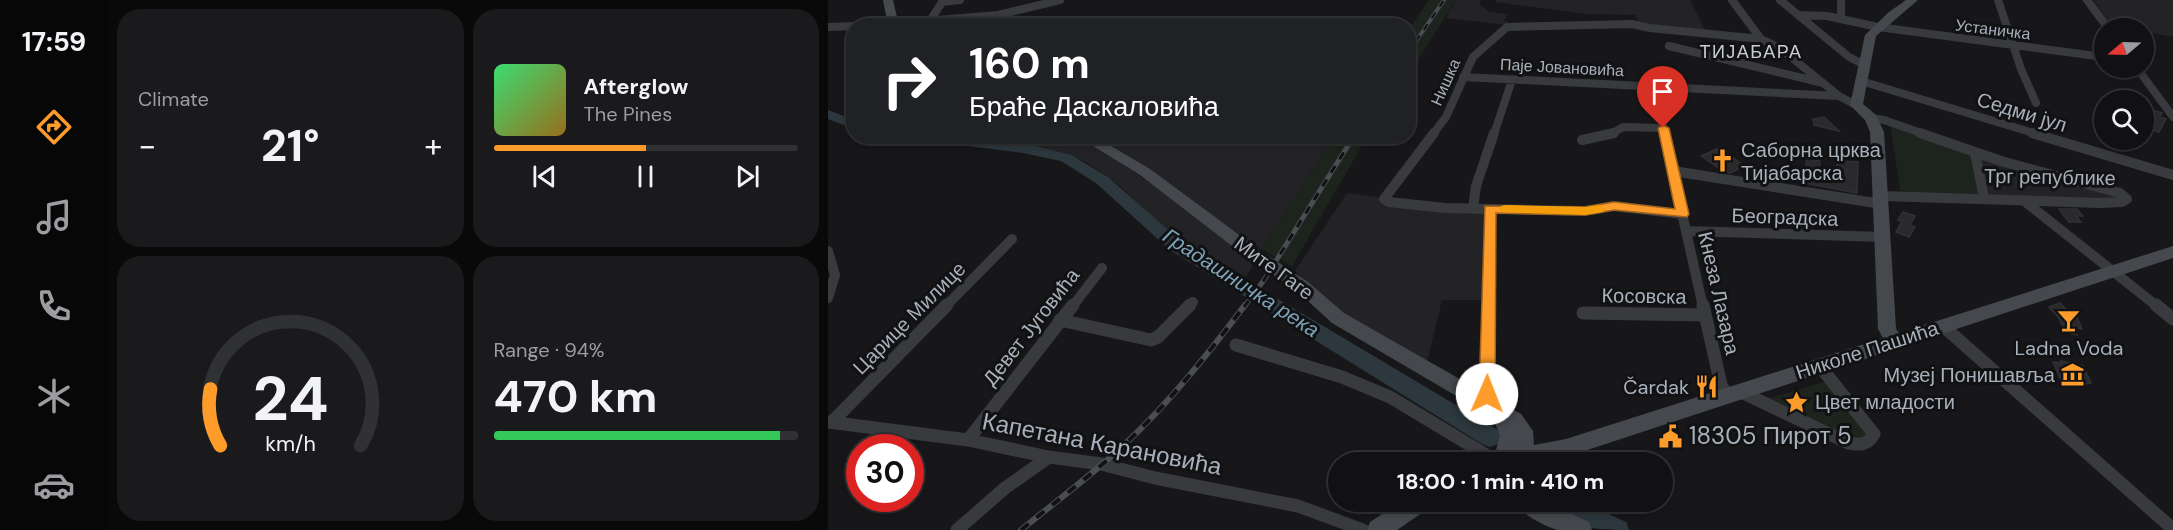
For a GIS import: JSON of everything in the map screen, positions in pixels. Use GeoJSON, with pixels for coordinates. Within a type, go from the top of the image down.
{"type":"FeatureCollection","features":[{"type":"Feature","properties":{"kind":"main road"},"geometry":{"type":"LineString","coordinates":[[888,0],[892,18]]}},
{"type":"Feature","properties":{"kind":"main road"},"geometry":{"type":"LineString","coordinates":[[1856,105],[1869,38],[1878,27],[1912,0]]}},
{"type":"Feature","properties":{"kind":"main road","name":"Трг републике"},"geometry":{"type":"LineString","coordinates":[[1856,105],[1871,118]]}},
{"type":"Feature","properties":{"kind":"main road"},"geometry":{"type":"LineString","coordinates":[[1871,118],[1877,132],[1887,329],[1894,341]]}},
{"type":"Feature","properties":{"kind":"main road","name":"Мите Гаге"},"geometry":{"type":"LineString","coordinates":[[1097,144],[1145,172],[1251,252],[1302,286],[1338,318],[1494,408]]}},
{"type":"Feature","properties":{"kind":"main road","name":"Николе Пашића"},"geometry":{"type":"LineString","coordinates":[[1536,452],[1733,393],[2173,252]]}},
{"type":"Feature","properties":{"kind":"main road"},"geometry":{"type":"LineString","coordinates":[[1494,408],[1524,452]]}},
{"type":"Feature","properties":{"kind":"main road"},"geometry":{"type":"LineString","coordinates":[[1378,530],[1405,512]]}},
{"type":"Feature","properties":{"kind":"main road"},"geometry":{"type":"LineString","coordinates":[[1555,512],[1581,530]]}},
{"type":"Feature","properties":{"kind":"street"},"geometry":{"type":"LineString","coordinates":[[932,18],[941,3],[960,0]]}},
{"type":"Feature","properties":{"kind":"street"},"geometry":{"type":"LineString","coordinates":[[958,18],[1005,13],[1060,0]]}},
{"type":"Feature","properties":{"kind":"street"},"geometry":{"type":"LineString","coordinates":[[1732,0],[1761,39],[1780,48],[1839,96]]}},
{"type":"Feature","properties":{"kind":"street"},"geometry":{"type":"LineString","coordinates":[[1780,0],[1849,57],[1865,65]]}},
{"type":"Feature","properties":{"kind":"street"},"geometry":{"type":"LineString","coordinates":[[1998,0],[2012,45],[2036,104]]}},
{"type":"Feature","properties":{"kind":"street"},"geometry":{"type":"LineString","coordinates":[[2087,0],[2100,18]]}},
{"type":"Feature","properties":{"kind":"street"},"geometry":{"type":"LineString","coordinates":[[1841,2],[1841,18]]}},
{"type":"Feature","properties":{"kind":"street","name":"Устаничка"},"geometry":{"type":"LineString","coordinates":[[1799,15],[1841,18],[1878,27],[2094,56]]}},
{"type":"Feature","properties":{"kind":"street","name":"Нишка"},"geometry":{"type":"LineString","coordinates":[[1473,209],[1389,202],[1384,199],[1446,117],[1463,77],[1477,52],[1507,27],[1632,24],[1650,28],[1761,39]]}},
{"type":"Feature","properties":{"kind":"street"},"geometry":{"type":"LineString","coordinates":[[828,27],[846,26]]}},
{"type":"Feature","properties":{"kind":"street"},"geometry":{"type":"LineString","coordinates":[[1669,46],[1823,83]]}},
{"type":"Feature","properties":{"kind":"street","name":"Паје Јовановића"},"geometry":{"type":"LineString","coordinates":[[1463,77],[1839,96]]}},
{"type":"Feature","properties":{"kind":"street"},"geometry":{"type":"LineString","coordinates":[[2144,78],[2173,117]]}},
{"type":"Feature","properties":{"kind":"street"},"geometry":{"type":"LineString","coordinates":[[1512,80],[1476,186],[1473,209],[1585,211],[1614,206],[1682,214]]}},
{"type":"Feature","properties":{"kind":"street","name":"Седми јул"},"geometry":{"type":"LineString","coordinates":[[1861,81],[2173,175]]}},
{"type":"Feature","properties":{"kind":"street","name":"Кнеза Лазара"},"geometry":{"type":"LineString","coordinates":[[1654,87],[1704,315],[1722,385],[1733,393]]}},
{"type":"Feature","properties":{"kind":"street","name":"Трг републике"},"geometry":{"type":"LineString","coordinates":[[1839,96],[1856,105]]}},
{"type":"Feature","properties":{"kind":"street","name":"Трг републике"},"geometry":{"type":"LineString","coordinates":[[1673,171],[1882,200],[1984,198],[2101,203],[2122,202],[2127,199],[2120,193],[1975,153],[1884,120],[1871,118]]}},
{"type":"Feature","properties":{"kind":"street"},"geometry":{"type":"LineString","coordinates":[[1582,140],[1618,132],[1623,128],[1663,128]]}},
{"type":"Feature","properties":{"kind":"street"},"geometry":{"type":"LineString","coordinates":[[1975,153],[1984,198]]}},
{"type":"Feature","properties":{"kind":"street"},"geometry":{"type":"LineString","coordinates":[[2023,199],[2173,319]]}},
{"type":"Feature","properties":{"kind":"street"},"geometry":{"type":"LineString","coordinates":[[1489,209],[1494,408]]}},
{"type":"Feature","properties":{"kind":"street","name":"Београдска"},"geometry":{"type":"LineString","coordinates":[[1686,231],[1883,237]]}},
{"type":"Feature","properties":{"kind":"street","name":"Царице Милице"},"geometry":{"type":"LineString","coordinates":[[830,422],[1012,239]]}},
{"type":"Feature","properties":{"kind":"street"},"geometry":{"type":"LineString","coordinates":[[828,250],[836,266],[835,282],[828,298]]}},
{"type":"Feature","properties":{"kind":"street","name":"Девет Југовића"},"geometry":{"type":"LineString","coordinates":[[969,440],[1102,268]]}},
{"type":"Feature","properties":{"kind":"street"},"geometry":{"type":"LineString","coordinates":[[1060,320],[1151,340],[1158,338],[1193,302]]}},
{"type":"Feature","properties":{"kind":"street","name":"Косовска"},"geometry":{"type":"LineString","coordinates":[[1583,313],[1704,315]]}},
{"type":"Feature","properties":{"kind":"street"},"geometry":{"type":"LineString","coordinates":[[1943,326],[2173,529]]}},
{"type":"Feature","properties":{"kind":"street"},"geometry":{"type":"LineString","coordinates":[[1236,345],[1342,377],[1519,452]]}},
{"type":"Feature","properties":{"kind":"street"},"geometry":{"type":"LineString","coordinates":[[1733,393],[1848,443],[1861,445],[1870,441],[1874,434],[1819,365]]}},
{"type":"Feature","properties":{"kind":"street","name":"Капетана Карановића"},"geometry":{"type":"LineString","coordinates":[[830,422],[969,440],[1049,457],[1101,464],[1155,478],[1298,506],[1363,530]]}},
{"type":"Feature","properties":{"kind":"street"},"geometry":{"type":"LineString","coordinates":[[957,530],[1005,489],[1049,457]]}},
{"type":"Feature","properties":{"kind":"shaded area"},"geometry":{"type":"Polygon","coordinates":[[[1429,0],[1456,0],[1416,63],[1416,19],[1429,0]]]}},
{"type":"Feature","properties":{"kind":"shaded area"},"geometry":{"type":"Polygon","coordinates":[[[1456,0],[1481,0],[1479,4],[1489,12],[1508,14],[1504,21],[1509,22],[1506,25],[1446,18],[1456,0]]]}},
{"type":"Feature","properties":{"kind":"shaded area"},"geometry":{"type":"Polygon","coordinates":[[[1496,0],[1690,0],[1706,32],[1654,27],[1639,22],[1635,15],[1586,14],[1495,2],[1496,0]]]}},
{"type":"Feature","properties":{"kind":"shaded area"},"geometry":{"type":"Polygon","coordinates":[[[2093,0],[2173,0],[2173,37],[2154,34],[2154,18],[2106,18],[2093,0]]]}},
{"type":"Feature","properties":{"kind":"shaded area"},"geometry":{"type":"Polygon","coordinates":[[[1890,123],[1973,153],[1980,199],[1901,196],[1890,123]]]}},
{"type":"Feature","properties":{"kind":"shaded area"},"geometry":{"type":"Polygon","coordinates":[[[1013,144],[1092,144],[1198,215],[1255,262],[1246,277],[1189,248],[1167,231],[1119,185],[1086,162],[1056,152],[1013,144]]]}},
{"type":"Feature","properties":{"kind":"shaded area"},"geometry":{"type":"Polygon","coordinates":[[[1107,144],[1330,144],[1261,249],[1107,144]]]}},
{"type":"Feature","properties":{"kind":"shaded area"},"geometry":{"type":"Polygon","coordinates":[[[1330,144],[1363,144],[1292,266],[1261,249],[1330,144]]]}},
{"type":"Feature","properties":{"kind":"shaded area"},"geometry":{"type":"Polygon","coordinates":[[[1973,153],[2124,199],[1980,199],[1973,153]]]}},
{"type":"Feature","properties":{"kind":"shaded area"},"geometry":{"type":"Polygon","coordinates":[[[1347,193],[1485,212],[1484,300],[1442,300],[1427,362],[1345,321],[1295,271],[1347,193]]]}},
{"type":"Feature","properties":{"kind":"shaded area"},"geometry":{"type":"Polygon","coordinates":[[[1829,380],[1872,433],[1861,443],[1762,401],[1829,380]]]}},
{"type":"Feature","properties":{"kind":"building"},"geometry":{"type":"Polygon","coordinates":[[[2154,110],[2162,113],[2160,117],[2166,119],[2159,132],[2154,130],[2154,110]]]}},
{"type":"Feature","properties":{"kind":"building"},"geometry":{"type":"Polygon","coordinates":[[[1824,117],[1839,131],[1814,125],[1813,119],[1824,117]]]}},
{"type":"Feature","properties":{"kind":"building","name":"Саборна црква Тијабарска"},"geometry":{"type":"Polygon","coordinates":[[[1719,148],[1745,166],[1730,173],[1725,172],[1701,156],[1719,148]]]}},
{"type":"Feature","properties":{"kind":"building"},"geometry":{"type":"Polygon","coordinates":[[[1807,158],[1820,161],[1819,173],[1836,176],[1837,161],[1858,162],[1857,193],[1804,183],[1807,158]]]}},
{"type":"Feature","properties":{"kind":"building"},"geometry":{"type":"Polygon","coordinates":[[[2059,209],[2077,209],[2083,216],[2076,216],[2081,222],[2069,222],[2059,209]]]}},
{"type":"Feature","properties":{"kind":"building"},"geometry":{"type":"Polygon","coordinates":[[[1903,212],[1915,216],[1910,225],[1915,227],[1909,237],[1896,232],[1902,221],[1898,220],[1903,212]]]}},
{"type":"Feature","properties":{"kind":"building","name":"Ladna Voda"},"geometry":{"type":"Polygon","coordinates":[[[2060,303],[2072,316],[2077,317],[2082,329],[2074,327],[2077,335],[2065,332],[2059,318],[2049,307],[2060,303]]]}},
{"type":"Feature","properties":{"kind":"building","name":"Музеј Понишавља"},"geometry":{"type":"Polygon","coordinates":[[[2061,361],[2083,366],[2091,383],[2078,386],[2062,383],[2053,362],[2062,363],[2061,361]]]}},
{"type":"Feature","properties":{"kind":"waterway","name":"Градашничка река"},"geometry":{"type":"LineString","coordinates":[[828,114],[846,122]]}},
{"type":"Feature","properties":{"kind":"waterway","name":"Градашничка река"},"geometry":{"type":"LineString","coordinates":[[989,144],[1023,148],[1066,158],[1102,180],[1176,246],[1490,437]]}},
{"type":"Feature","properties":{"kind":"waterway","name":"Градашничка река"},"geometry":{"type":"LineString","coordinates":[[1579,512],[1617,530]]}},
{"type":"Feature","properties":{"kind":"railway"},"geometry":{"type":"LineString","coordinates":[[1416,41],[1444,0]]}},
{"type":"Feature","properties":{"kind":"railway"},"geometry":{"type":"LineString","coordinates":[[1244,307],[1264,280],[1349,144]]}},
{"type":"Feature","properties":{"kind":"railway"},"geometry":{"type":"LineString","coordinates":[[1021,530],[1099,467],[1141,429],[1188,378],[1245,305]]}},
{"type":"Feature","properties":{"kind":"slow traffic"},"geometry":{"type":"LineString","coordinates":[[1505,209],[1585,211],[1599,209]]}},
{"type":"Feature","properties":{"kind":"place","name":"Саборна црква Тијабарска"},"geometry":{"type":"Point","coordinates":[1723,161]}},
{"type":"Feature","properties":{"kind":"place","name":"Ladna Voda"},"geometry":{"type":"Point","coordinates":[2069,320]}},
{"type":"Feature","properties":{"kind":"place","name":"Музеј Понишавља"},"geometry":{"type":"Point","coordinates":[2073,375]}},
{"type":"Feature","properties":{"kind":"place","name":"Čardak"},"geometry":{"type":"Point","coordinates":[1707,387]}},
{"type":"Feature","properties":{"kind":"place","name":"Цвет младости"},"geometry":{"type":"Point","coordinates":[1797,402]}},
{"type":"Feature","properties":{"kind":"place","name":"18305 Пирот 5"},"geometry":{"type":"Point","coordinates":[1671,436]}},
{"type":"Feature","properties":{"kind":"district","name":"ТИЈАБАРА"},"geometry":{"type":"Point","coordinates":[1751,52]}},
{"type":"Feature","properties":{"kind":"route"},"geometry":{"type":"LineString","coordinates":[[1487,394],[1489,209],[1585,211],[1614,206],[1682,214],[1663,128]]}}]}
